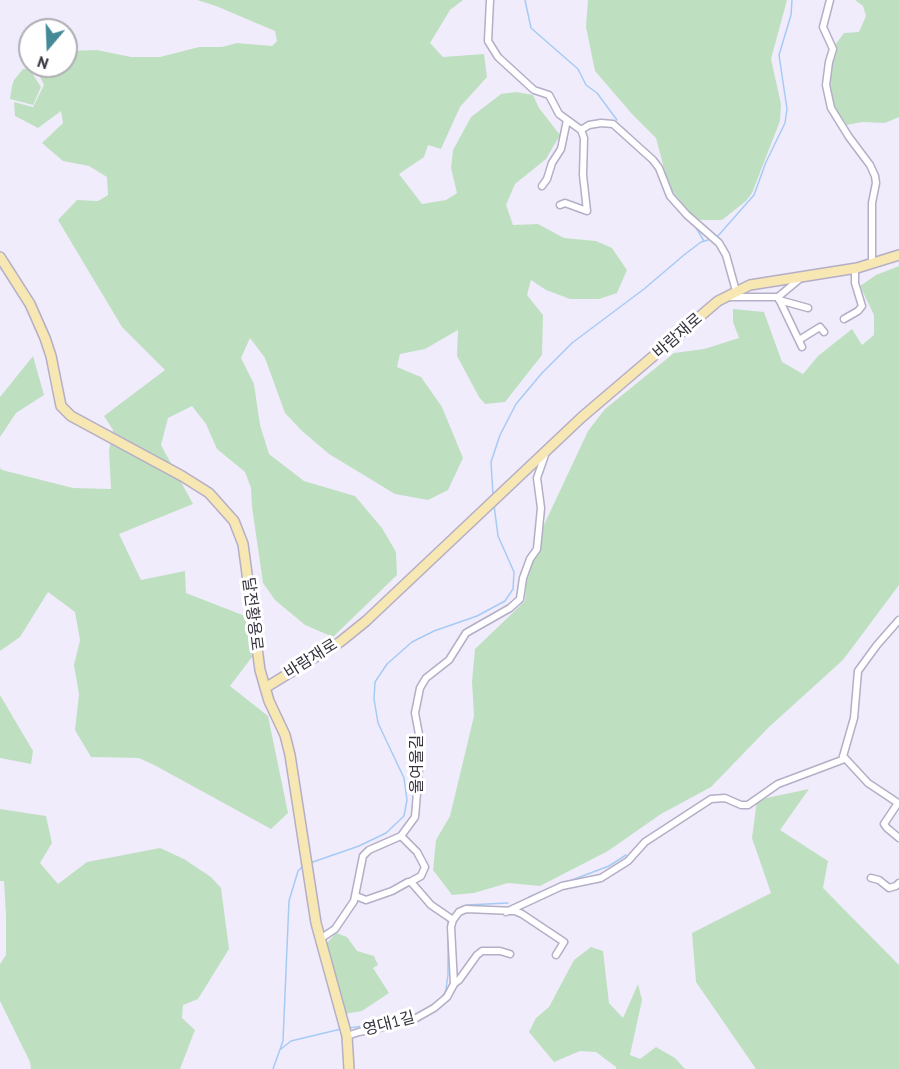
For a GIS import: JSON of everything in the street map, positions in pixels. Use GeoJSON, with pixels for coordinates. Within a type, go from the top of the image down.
{"type":"FeatureCollection","features":[{"type":"Feature","properties":{"kind":"main road","name":"바람재로"},"geometry":{"type":"LineString","coordinates":[[265,688],[340,642],[366,621],[582,417],[726,297],[750,285],[855,268],[899,255]]}},
{"type":"Feature","properties":{"kind":"main road","name":"달전황용로"},"geometry":{"type":"LineString","coordinates":[[0,257],[30,304],[45,338],[61,406],[71,416],[183,476],[209,493],[234,521],[243,544],[260,670],[285,735],[290,755],[320,939],[345,1030],[349,1048],[349,1069]]}},
{"type":"Feature","properties":{"kind":"street"},"geometry":{"type":"LineString","coordinates":[[490,0],[488,41],[498,57],[534,90],[549,95],[559,114],[581,129],[584,138],[583,175],[587,211],[565,204],[560,205]]}},
{"type":"Feature","properties":{"kind":"street"},"geometry":{"type":"LineString","coordinates":[[830,0],[823,27],[832,49],[828,62],[826,85],[831,108],[875,176],[872,207],[872,263]]}},
{"type":"Feature","properties":{"kind":"street"},"geometry":{"type":"LineString","coordinates":[[542,186],[561,149],[567,120]]}},
{"type":"Feature","properties":{"kind":"street"},"geometry":{"type":"LineString","coordinates":[[581,129],[601,123],[613,124],[653,160],[659,168],[670,196],[687,215],[719,243],[726,255],[736,291]]}},
{"type":"Feature","properties":{"kind":"street"},"geometry":{"type":"LineString","coordinates":[[844,319],[862,306],[855,283],[855,268]]}},
{"type":"Feature","properties":{"kind":"street"},"geometry":{"type":"LineString","coordinates":[[779,298],[803,277]]}},
{"type":"Feature","properties":{"kind":"street"},"geometry":{"type":"LineString","coordinates":[[726,297],[779,298],[808,308]]}},
{"type":"Feature","properties":{"kind":"street"},"geometry":{"type":"LineString","coordinates":[[779,298],[800,343],[820,327],[824,332]]}},
{"type":"Feature","properties":{"kind":"street","name":"울여울길"},"geometry":{"type":"LineString","coordinates":[[401,836],[412,823],[417,808],[421,745],[416,713],[420,688],[426,678],[449,660],[466,633],[510,608],[520,599],[523,578],[530,559],[537,549],[541,508],[537,478],[545,453]]}},
{"type":"Feature","properties":{"kind":"street"},"geometry":{"type":"LineString","coordinates":[[506,912],[562,886],[601,878],[628,861],[645,842],[711,799],[724,798],[748,805],[778,784],[842,760],[854,718],[858,671],[899,620]]}},
{"type":"Feature","properties":{"kind":"street"},"geometry":{"type":"LineString","coordinates":[[843,756],[868,783],[898,803],[884,824],[899,838]]}},
{"type":"Feature","properties":{"kind":"street"},"geometry":{"type":"LineString","coordinates":[[320,939],[335,929],[356,896],[363,856],[369,850],[401,836],[417,852],[425,867],[421,876],[366,900],[356,896]]}},
{"type":"Feature","properties":{"kind":"street"},"geometry":{"type":"LineString","coordinates":[[872,878],[890,888],[899,883]]}},
{"type":"Feature","properties":{"kind":"street"},"geometry":{"type":"LineString","coordinates":[[410,882],[431,905],[451,918]]}},
{"type":"Feature","properties":{"kind":"street"},"geometry":{"type":"LineString","coordinates":[[454,984],[450,936],[451,918],[466,909],[515,911],[522,914],[564,942],[556,955]]}},
{"type":"Feature","properties":{"kind":"street","name":"영대1길"},"geometry":{"type":"LineString","coordinates":[[345,1030],[411,1021],[442,1002],[482,951],[500,951],[510,954]]}},
{"type":"Feature","properties":{"kind":"green space"},"geometry":{"type":"Polygon","coordinates":[[[197,0],[463,0],[450,10],[430,43],[443,57],[484,54],[487,77],[460,107],[441,149],[428,145],[424,157],[399,174],[422,204],[446,200],[457,193],[451,168],[453,150],[471,117],[501,94],[516,92],[533,95],[539,108],[560,135],[546,159],[515,184],[506,205],[513,225],[538,224],[564,238],[596,241],[612,248],[627,270],[617,293],[599,299],[570,299],[546,290],[531,280],[527,295],[543,315],[542,355],[505,402],[485,404],[479,397],[457,356],[458,330],[425,349],[400,354],[397,367],[421,377],[442,407],[463,458],[448,490],[428,500],[395,494],[329,454],[302,431],[285,413],[265,358],[250,338],[241,358],[254,384],[260,425],[269,454],[304,481],[355,496],[382,528],[396,552],[397,575],[333,637],[305,625],[275,600],[263,583],[251,488],[245,472],[217,449],[206,424],[192,406],[168,418],[161,445],[193,504],[119,534],[141,580],[185,571],[186,593],[245,616],[252,657],[230,686],[268,716],[288,813],[271,829],[139,758],[91,757],[75,730],[79,694],[74,665],[80,640],[75,612],[48,592],[20,637],[0,651],[0,468],[73,488],[111,489],[109,451],[113,430],[104,416],[165,370],[122,327],[58,220],[77,200],[98,201],[108,195],[107,177],[89,166],[63,161],[42,143],[63,123],[61,111],[38,128],[15,116],[14,102],[33,107],[44,85],[40,78],[78,78],[78,51],[97,50],[131,57],[160,57],[199,47],[222,47],[237,43],[272,46],[277,41],[275,31],[197,0]]]}},
{"type":"Feature","properties":{"kind":"green space"},"geometry":{"type":"Polygon","coordinates":[[[588,0],[787,0],[771,59],[781,104],[780,121],[752,193],[746,201],[722,220],[696,220],[669,187],[656,138],[595,71],[586,27],[588,0]]]}},
{"type":"Feature","properties":{"kind":"green space"},"geometry":{"type":"Polygon","coordinates":[[[855,0],[899,0],[899,117],[885,123],[862,122],[847,125],[834,106],[830,82],[835,45],[844,33],[859,32],[866,16],[863,6],[855,0]]]}},
{"type":"Feature","properties":{"kind":"green space"},"geometry":{"type":"Polygon","coordinates":[[[18,75],[18,78],[35,78],[41,87],[33,105],[10,99],[14,80],[18,75]]]}},
{"type":"Feature","properties":{"kind":"green space"},"geometry":{"type":"Polygon","coordinates":[[[899,266],[899,585],[843,660],[769,727],[711,787],[661,814],[608,851],[540,886],[508,883],[474,893],[452,895],[433,870],[436,840],[450,816],[474,716],[472,682],[475,649],[525,601],[528,559],[588,431],[605,409],[674,353],[704,349],[739,338],[733,322],[733,309],[764,312],[782,362],[803,374],[818,356],[852,329],[862,345],[874,335],[874,315],[860,286],[876,275],[899,266]]]}},
{"type":"Feature","properties":{"kind":"green space"},"geometry":{"type":"Polygon","coordinates":[[[33,356],[44,395],[16,413],[0,437],[0,397],[33,356]]]}},
{"type":"Feature","properties":{"kind":"green space"},"geometry":{"type":"Polygon","coordinates":[[[0,695],[33,751],[31,764],[0,758],[0,695]]]}},
{"type":"Feature","properties":{"kind":"green space"},"geometry":{"type":"Polygon","coordinates":[[[809,789],[780,830],[828,861],[823,888],[899,965],[899,1069],[756,1069],[696,982],[692,933],[771,893],[752,838],[757,800],[809,789]]]}},
{"type":"Feature","properties":{"kind":"green space"},"geometry":{"type":"Polygon","coordinates":[[[0,809],[46,816],[52,843],[40,863],[58,884],[87,862],[160,848],[184,859],[211,877],[221,888],[229,949],[198,999],[183,1005],[182,1018],[195,1030],[180,1069],[31,1069],[30,1062],[0,1001],[0,964],[6,955],[6,915],[4,881],[0,881],[0,809]]]}},
{"type":"Feature","properties":{"kind":"green space"},"geometry":{"type":"Polygon","coordinates":[[[336,933],[347,937],[357,951],[374,956],[378,965],[373,968],[389,993],[362,1011],[344,1014],[327,948],[327,943],[336,933]]]}},
{"type":"Feature","properties":{"kind":"green space"},"geometry":{"type":"Polygon","coordinates":[[[591,947],[603,951],[609,1003],[623,1018],[638,984],[642,1000],[630,1055],[640,1059],[656,1047],[675,1058],[685,1069],[616,1069],[596,1052],[580,1051],[554,1062],[529,1032],[536,1018],[549,1007],[574,960],[591,947]]]}},
{"type":"Feature","properties":{"kind":"waterway"},"geometry":{"type":"LineString","coordinates":[[525,0],[531,28],[578,69],[586,85],[597,93],[617,120]]}},
{"type":"Feature","properties":{"kind":"waterway"},"geometry":{"type":"LineString","coordinates":[[717,237],[754,195],[766,162],[785,123],[787,109],[779,55],[791,15],[792,0]]}},
{"type":"Feature","properties":{"kind":"waterway"},"geometry":{"type":"LineString","coordinates":[[622,127],[656,160]]}},
{"type":"Feature","properties":{"kind":"waterway"},"geometry":{"type":"LineString","coordinates":[[695,226],[704,241]]}},
{"type":"Feature","properties":{"kind":"waterway"},"geometry":{"type":"LineString","coordinates":[[493,495],[491,462],[500,435],[516,404],[542,373],[572,343],[644,289],[701,242],[708,240]]}},
{"type":"Feature","properties":{"kind":"waterway"},"geometry":{"type":"LineString","coordinates":[[310,863],[359,846],[386,833],[404,816],[407,800],[404,778],[378,723],[374,699],[375,682],[387,664],[412,642],[434,631],[477,616],[505,601],[513,589],[514,572],[498,536],[494,505]]}},
{"type":"Feature","properties":{"kind":"waterway"},"geometry":{"type":"LineString","coordinates":[[564,883],[609,866],[626,855]]}},
{"type":"Feature","properties":{"kind":"waterway"},"geometry":{"type":"LineString","coordinates":[[273,1069],[283,1041],[289,901],[298,871],[303,866]]}},
{"type":"Feature","properties":{"kind":"waterway"},"geometry":{"type":"LineString","coordinates":[[529,897],[559,884]]}},
{"type":"Feature","properties":{"kind":"waterway"},"geometry":{"type":"LineString","coordinates":[[462,908],[467,905],[508,903]]}},
{"type":"Feature","properties":{"kind":"waterway"},"geometry":{"type":"LineString","coordinates":[[451,917],[458,910]]}},
{"type":"Feature","properties":{"kind":"waterway"},"geometry":{"type":"LineString","coordinates":[[443,996],[448,974],[448,921]]}},
{"type":"Feature","properties":{"kind":"waterway"},"geometry":{"type":"LineString","coordinates":[[349,1028],[409,1018],[433,1005]]}},
{"type":"Feature","properties":{"kind":"waterway"},"geometry":{"type":"LineString","coordinates":[[281,1049],[291,1041],[341,1029]]}}]}
